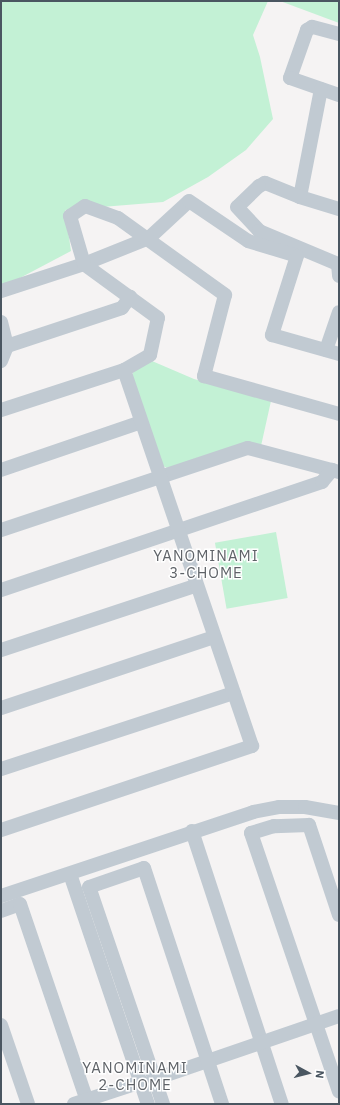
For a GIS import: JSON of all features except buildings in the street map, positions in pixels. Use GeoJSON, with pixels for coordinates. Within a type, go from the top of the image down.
{"type":"FeatureCollection","features":[{"type":"Feature","properties":{"kind":"street"},"geometry":{"type":"LineString","coordinates":[[339,34],[312,27],[308,30],[290,78],[339,95]]}},
{"type":"Feature","properties":{"kind":"street"},"geometry":{"type":"LineString","coordinates":[[300,197],[321,89]]}},
{"type":"Feature","properties":{"kind":"street"},"geometry":{"type":"LineString","coordinates":[[339,209],[300,197],[265,183],[259,186],[237,207],[259,231],[338,264],[339,276]]}},
{"type":"Feature","properties":{"kind":"street"},"geometry":{"type":"LineString","coordinates":[[1,291],[84,264],[148,238],[189,201],[248,241],[297,256],[272,335],[332,352],[339,312]]}},
{"type":"Feature","properties":{"kind":"street"},"geometry":{"type":"LineString","coordinates":[[1,410],[124,370],[150,355],[158,318],[84,264],[70,216],[85,206],[118,218],[148,238],[225,295],[204,376],[339,414]]}},
{"type":"Feature","properties":{"kind":"street"},"geometry":{"type":"LineString","coordinates":[[7,346],[122,308],[130,298]]}},
{"type":"Feature","properties":{"kind":"street"},"geometry":{"type":"LineString","coordinates":[[1,322],[7,346],[1,361]]}},
{"type":"Feature","properties":{"kind":"street"},"geometry":{"type":"LineString","coordinates":[[1,830],[252,746],[124,370]]}},
{"type":"Feature","properties":{"kind":"street"},"geometry":{"type":"LineString","coordinates":[[1,470],[141,422]]}},
{"type":"Feature","properties":{"kind":"street"},"geometry":{"type":"LineString","coordinates":[[1,530],[248,448],[335,471]]}},
{"type":"Feature","properties":{"kind":"street"},"geometry":{"type":"LineString","coordinates":[[1,590],[322,482],[335,471]]}},
{"type":"Feature","properties":{"kind":"street"},"geometry":{"type":"LineString","coordinates":[[1,650],[197,585]]}},
{"type":"Feature","properties":{"kind":"street"},"geometry":{"type":"LineString","coordinates":[[1,708],[215,637]]}},
{"type":"Feature","properties":{"kind":"street"},"geometry":{"type":"LineString","coordinates":[[1,769],[234,693]]}},
{"type":"Feature","properties":{"kind":"street"},"geometry":{"type":"LineString","coordinates":[[1,896],[70,874],[192,831],[253,812],[279,807],[305,807],[339,813]]}},
{"type":"Feature","properties":{"kind":"street"},"geometry":{"type":"LineString","coordinates":[[339,915],[309,825],[274,826],[251,833],[339,1091]]}},
{"type":"Feature","properties":{"kind":"street"},"geometry":{"type":"LineString","coordinates":[[192,831],[282,1104]]}},
{"type":"Feature","properties":{"kind":"street"},"geometry":{"type":"LineString","coordinates":[[163,1104],[89,887],[144,868],[222,1104]]}},
{"type":"Feature","properties":{"kind":"street"},"geometry":{"type":"LineString","coordinates":[[70,874],[148,1104]]}},
{"type":"Feature","properties":{"kind":"street"},"geometry":{"type":"LineString","coordinates":[[1,911],[20,904],[83,1103],[141,1082]]}},
{"type":"Feature","properties":{"kind":"street"},"geometry":{"type":"LineString","coordinates":[[155,1079],[339,1016]]}},
{"type":"Feature","properties":{"kind":"street"},"geometry":{"type":"LineString","coordinates":[[1,1025],[28,1104]]}},
{"type":"Feature","properties":{"kind":"green space"},"geometry":{"type":"Polygon","coordinates":[[[1,1],[268,1],[253,35],[260,57],[273,119],[246,150],[208,177],[163,202],[65,210],[71,251],[1,288],[1,1]]]}},
{"type":"Feature","properties":{"kind":"green space"},"geometry":{"type":"Polygon","coordinates":[[[280,1],[339,1],[339,23],[280,1]]]}},
{"type":"Feature","properties":{"kind":"green space"},"geometry":{"type":"Polygon","coordinates":[[[152,361],[194,379],[271,401],[261,446],[167,468],[161,465],[132,375],[135,368],[152,361]]]}},
{"type":"Feature","properties":{"kind":"green space"},"geometry":{"type":"Polygon","coordinates":[[[276,532],[288,598],[227,609],[215,543],[276,532]]]}},
{"type":"Feature","properties":{"kind":"district","name":"YANOMINAMI 3-CHOME"},"geometry":{"type":"Point","coordinates":[206,564]}},
{"type":"Feature","properties":{"kind":"district","name":"YANOMINAMI 2-CHOME"},"geometry":{"type":"Point","coordinates":[135,1076]}}]}
